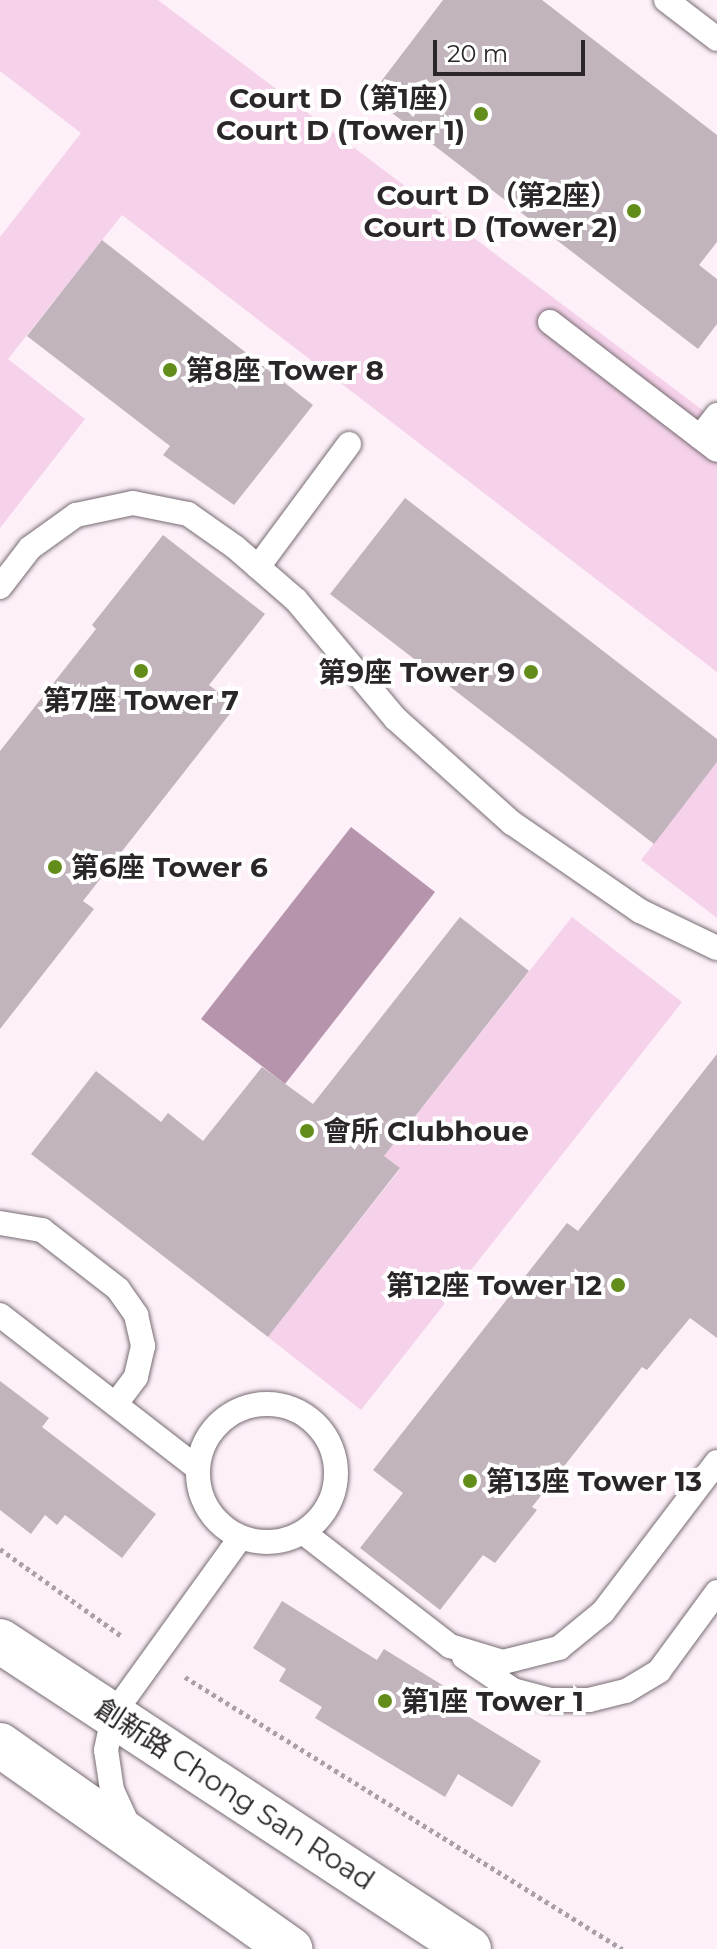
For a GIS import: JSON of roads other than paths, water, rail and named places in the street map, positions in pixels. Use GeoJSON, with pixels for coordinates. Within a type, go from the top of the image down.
{"type":"FeatureCollection","features":[{"type":"Feature","properties":{"kind":"main road","name":"創新路 Chong San Road"},"geometry":{"type":"LineString","coordinates":[[0,1641],[469,1949]]}},
{"type":"Feature","properties":{"kind":"main road"},"geometry":{"type":"LineString","coordinates":[[0,1745],[290,1949]]}},
{"type":"Feature","properties":{"kind":"lane"},"geometry":{"type":"LineString","coordinates":[[666,0],[717,39]]}},
{"type":"Feature","properties":{"kind":"lane"},"geometry":{"type":"LineString","coordinates":[[550,322],[708,444],[717,415]]}},
{"type":"Feature","properties":{"kind":"lane"},"geometry":{"type":"LineString","coordinates":[[258,567],[349,444]]}},
{"type":"Feature","properties":{"kind":"lane"},"geometry":{"type":"LineString","coordinates":[[0,587],[30,548],[76,515],[133,503],[188,514],[296,600],[396,719],[512,823],[640,911],[717,948]]}},
{"type":"Feature","properties":{"kind":"lane"},"geometry":{"type":"LineString","coordinates":[[0,1223],[42,1230],[118,1289],[136,1315],[143,1346],[136,1377],[116,1404]]}},
{"type":"Feature","properties":{"kind":"lane"},"geometry":{"type":"LineString","coordinates":[[0,1315],[197,1468]]}},
{"type":"Feature","properties":{"kind":"lane"},"geometry":{"type":"LineString","coordinates":[[273,1404],[313,1421],[327,1437],[335,1458],[337,1480],[332,1501],[320,1519],[304,1533],[283,1541],[261,1543],[240,1538],[221,1526],[207,1509],[198,1490],[197,1468],[202,1447],[214,1428],[231,1414],[251,1405],[273,1404]]}},
{"type":"Feature","properties":{"kind":"lane"},"geometry":{"type":"LineString","coordinates":[[450,1646],[503,1662],[559,1648],[603,1612],[717,1462]]}},
{"type":"Feature","properties":{"kind":"lane"},"geometry":{"type":"LineString","coordinates":[[304,1533],[450,1646],[513,1690],[551,1700],[589,1700],[626,1691],[659,1671],[717,1592]]}},
{"type":"Feature","properties":{"kind":"lane"},"geometry":{"type":"LineString","coordinates":[[135,1839],[112,1790],[106,1750],[114,1713],[240,1538]]}},
{"type":"Feature","properties":{"kind":"place","name":"Court D（第1座） Court D (Tower 1)"},"geometry":{"type":"Point","coordinates":[481,114]}},
{"type":"Feature","properties":{"kind":"place","name":"Court D（第2座） Court D (Tower 2)"},"geometry":{"type":"Point","coordinates":[634,211]}},
{"type":"Feature","properties":{"kind":"place","name":"第8座 Tower 8"},"geometry":{"type":"Point","coordinates":[170,370]}},
{"type":"Feature","properties":{"kind":"place","name":"第7座 Tower 7"},"geometry":{"type":"Point","coordinates":[141,671]}},
{"type":"Feature","properties":{"kind":"place","name":"第9座 Tower 9"},"geometry":{"type":"Point","coordinates":[531,672]}},
{"type":"Feature","properties":{"kind":"place","name":"第6座 Tower 6"},"geometry":{"type":"Point","coordinates":[55,867]}},
{"type":"Feature","properties":{"kind":"place","name":"會所 Clubhoue"},"geometry":{"type":"Point","coordinates":[307,1131]}},
{"type":"Feature","properties":{"kind":"place","name":"第12座 Tower 12"},"geometry":{"type":"Point","coordinates":[618,1285]}},
{"type":"Feature","properties":{"kind":"place","name":"第13座 Tower 13"},"geometry":{"type":"Point","coordinates":[470,1481]}},
{"type":"Feature","properties":{"kind":"place","name":"第1座 Tower 1"},"geometry":{"type":"Point","coordinates":[385,1701]}}]}
